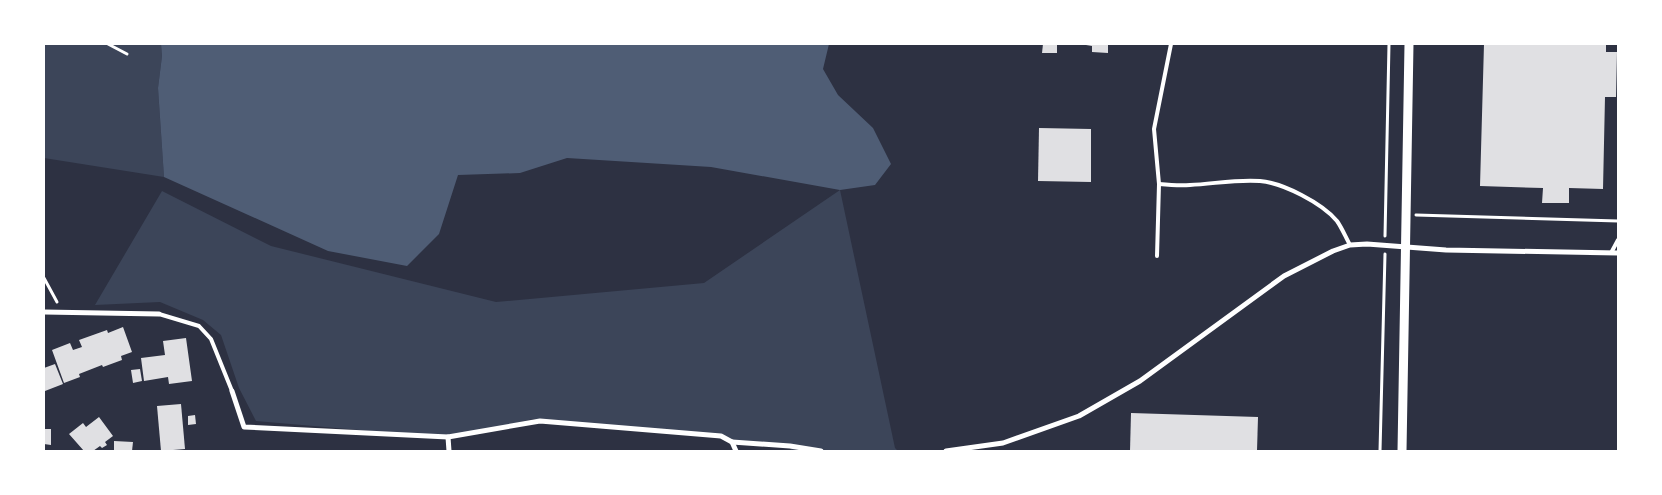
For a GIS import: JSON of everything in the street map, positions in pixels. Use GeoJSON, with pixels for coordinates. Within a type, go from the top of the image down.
{"type":"FeatureCollection","features":[{"type":"Feature","properties":{"kind":"street"},"geometry":{"type":"LineString","coordinates":[[1402,451],[1409,44]]}},
{"type":"Feature","properties":{"kind":"street"},"geometry":{"type":"LineString","coordinates":[[946,451],[1003,443],[1079,416],[1140,381],[1284,276],[1333,250],[1350,245],[1367,244],[1446,250],[1618,253]]}},
{"type":"Feature","properties":{"kind":"street"},"geometry":{"type":"LineString","coordinates":[[44,312],[159,314]]}},
{"type":"Feature","properties":{"kind":"street"},"geometry":{"type":"LineString","coordinates":[[232,391],[244,427],[448,437],[540,421],[721,436],[732,442],[790,446],[820,451]]}},
{"type":"Feature","properties":{"kind":"street"},"geometry":{"type":"LineString","coordinates":[[448,437],[449,451]]}},
{"type":"Feature","properties":{"kind":"street"},"geometry":{"type":"LineString","coordinates":[[732,442],[736,451]]}},
{"type":"Feature","properties":{"kind":"lane"},"geometry":{"type":"LineString","coordinates":[[1157,256],[1159,184],[1154,129],[1171,44]]}},
{"type":"Feature","properties":{"kind":"lane"},"geometry":{"type":"LineString","coordinates":[[1159,184],[1187,186],[1249,180],[1262,181],[1287,188],[1297,192],[1320,207],[1337,222],[1350,245]]}},
{"type":"Feature","properties":{"kind":"lane"},"geometry":{"type":"LineString","coordinates":[[1610,253],[1618,240]]}},
{"type":"Feature","properties":{"kind":"lane"},"geometry":{"type":"LineString","coordinates":[[159,314],[199,326],[211,338],[232,391]]}},
{"type":"Feature","properties":{"kind":"path"},"geometry":{"type":"LineString","coordinates":[[108,44],[126,54]]}},
{"type":"Feature","properties":{"kind":"path"},"geometry":{"type":"LineString","coordinates":[[1380,451],[1387,213],[1389,44]]}},
{"type":"Feature","properties":{"kind":"path"},"geometry":{"type":"LineString","coordinates":[[1406,214],[1618,221]]}},
{"type":"Feature","properties":{"kind":"path"},"geometry":{"type":"LineString","coordinates":[[44,278],[63,312]]}},
{"type":"Feature","properties":{"kind":"shaded area"},"geometry":{"type":"Polygon","coordinates":[[[44,44],[161,44],[162,56],[158,88],[164,177],[44,158],[44,44]]]}},
{"type":"Feature","properties":{"kind":"shaded area"},"geometry":{"type":"Polygon","coordinates":[[[161,44],[829,44],[823,69],[838,95],[873,128],[891,164],[875,185],[840,190],[711,167],[567,158],[520,173],[458,175],[439,234],[407,266],[328,251],[164,177],[158,88],[162,56],[161,44]]]}},
{"type":"Feature","properties":{"kind":"shaded area"},"geometry":{"type":"Polygon","coordinates":[[[840,190],[895,448],[898,451],[791,451],[790,446],[732,442],[714,437],[533,419],[451,438],[256,421],[239,388],[221,335],[203,320],[160,302],[95,305],[162,191],[271,246],[496,302],[704,283],[840,190]]]}},
{"type":"Feature","properties":{"kind":"building"},"geometry":{"type":"Polygon","coordinates":[[[1043,44],[1057,44],[1057,53],[1042,53],[1043,44]]]}},
{"type":"Feature","properties":{"kind":"building"},"geometry":{"type":"Polygon","coordinates":[[[1086,44],[1108,44],[1108,53],[1092,52],[1092,46],[1086,44]]]}},
{"type":"Feature","properties":{"kind":"building"},"geometry":{"type":"Polygon","coordinates":[[[1484,44],[1606,44],[1606,52],[1617,52],[1616,97],[1605,97],[1603,189],[1569,188],[1569,203],[1542,203],[1543,188],[1480,186],[1484,44]]]}},
{"type":"Feature","properties":{"kind":"building"},"geometry":{"type":"Polygon","coordinates":[[[1039,128],[1091,129],[1091,182],[1038,181],[1039,128]]]}},
{"type":"Feature","properties":{"kind":"building"},"geometry":{"type":"Polygon","coordinates":[[[123,327],[132,352],[121,356],[122,360],[79,374],[80,377],[64,383],[52,350],[70,343],[73,350],[82,347],[79,340],[107,330],[108,333],[123,327]]]}},
{"type":"Feature","properties":{"kind":"building"},"geometry":{"type":"Polygon","coordinates":[[[186,338],[192,381],[169,384],[168,377],[144,381],[141,358],[165,355],[163,341],[186,338]]]}},
{"type":"Feature","properties":{"kind":"building"},"geometry":{"type":"Polygon","coordinates":[[[55,364],[63,384],[45,391],[44,368],[55,364]]]}},
{"type":"Feature","properties":{"kind":"building"},"geometry":{"type":"Polygon","coordinates":[[[140,369],[142,381],[133,383],[131,370],[140,369]]]}},
{"type":"Feature","properties":{"kind":"building"},"geometry":{"type":"Polygon","coordinates":[[[181,404],[185,449],[161,451],[157,406],[181,404]]]}},
{"type":"Feature","properties":{"kind":"building"},"geometry":{"type":"Polygon","coordinates":[[[1131,413],[1258,417],[1257,451],[1130,451],[1131,413]]]}},
{"type":"Feature","properties":{"kind":"building"},"geometry":{"type":"Polygon","coordinates":[[[195,415],[196,424],[188,425],[188,416],[195,415]]]}},
{"type":"Feature","properties":{"kind":"building"},"geometry":{"type":"Polygon","coordinates":[[[99,417],[113,436],[105,442],[107,445],[102,448],[100,446],[93,451],[84,451],[69,434],[83,423],[86,427],[99,417]]]}},
{"type":"Feature","properties":{"kind":"building"},"geometry":{"type":"Polygon","coordinates":[[[44,429],[51,429],[51,445],[44,444],[44,429]]]}},
{"type":"Feature","properties":{"kind":"building"},"geometry":{"type":"Polygon","coordinates":[[[114,441],[133,442],[132,451],[114,451],[114,441]]]}}]}
